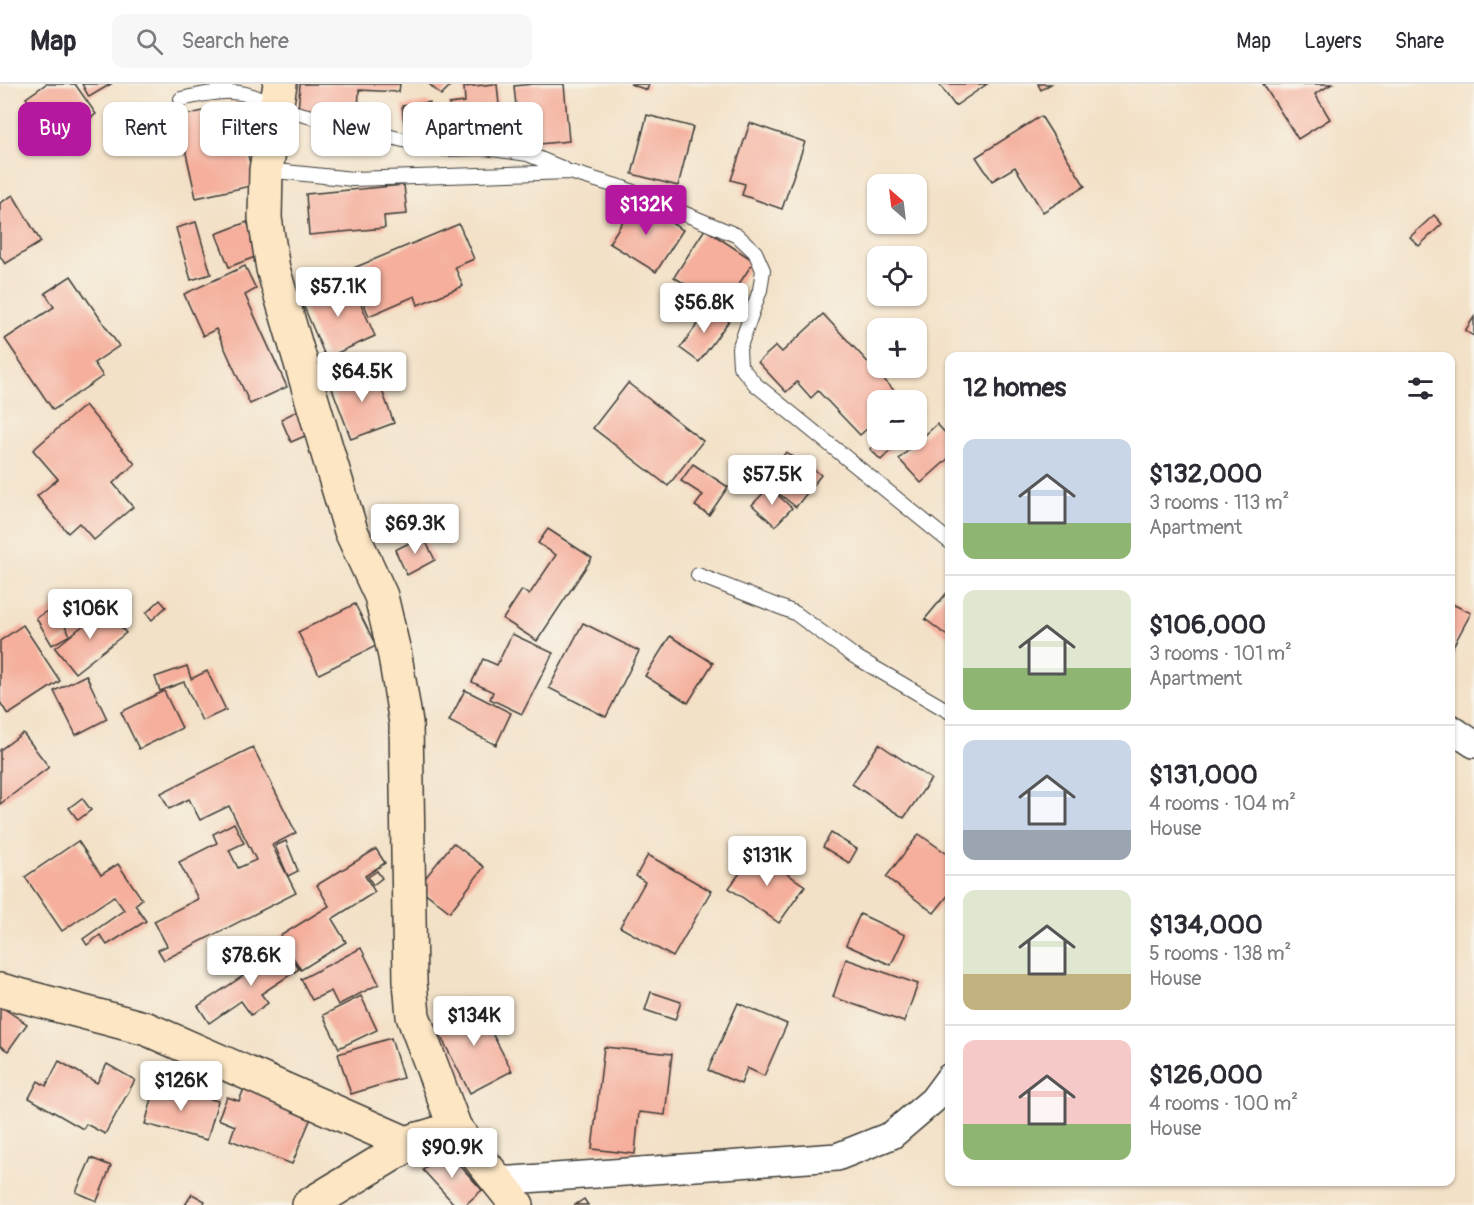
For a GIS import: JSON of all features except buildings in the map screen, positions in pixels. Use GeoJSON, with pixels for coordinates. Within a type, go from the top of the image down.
{"type":"FeatureCollection","features":[{"type":"Feature","properties":{"kind":"street"},"geometry":{"type":"LineString","coordinates":[[278,96],[266,170],[265,218],[273,269],[351,531],[381,597],[395,656],[405,723],[410,982],[413,1016],[455,1128],[507,1193],[837,1157],[892,1135],[933,1101],[945,1084]]}},
{"type":"Feature","properties":{"kind":"street"},"geometry":{"type":"LineString","coordinates":[[1455,731],[1474,744]]}},
{"type":"Feature","properties":{"kind":"street"},"geometry":{"type":"LineString","coordinates":[[0,990],[147,1029],[406,1143],[455,1128]]}},
{"type":"Feature","properties":{"kind":"street"},"geometry":{"type":"LineString","coordinates":[[309,1205],[418,1139]]}},
{"type":"Feature","properties":{"kind":"lane"},"geometry":{"type":"LineString","coordinates":[[180,99],[212,92],[243,92],[258,96],[278,96],[415,143],[445,148],[485,148],[528,154],[570,172],[623,188],[738,236],[755,252],[763,270],[760,290],[739,349],[740,366],[755,384],[945,538]]}},
{"type":"Feature","properties":{"kind":"lane"},"geometry":{"type":"LineString","coordinates":[[266,170],[353,179],[570,172]]}},
{"type":"Feature","properties":{"kind":"lane"},"geometry":{"type":"LineString","coordinates":[[698,575],[795,613],[854,656],[945,709]]}}]}
